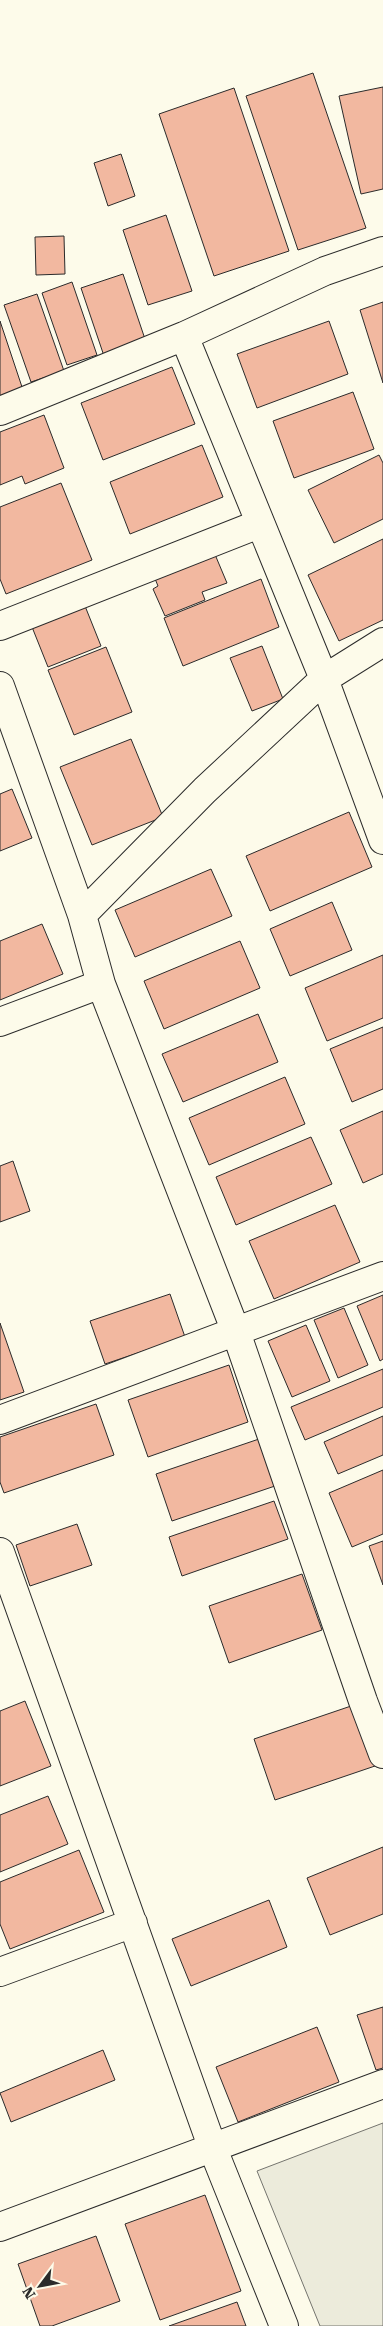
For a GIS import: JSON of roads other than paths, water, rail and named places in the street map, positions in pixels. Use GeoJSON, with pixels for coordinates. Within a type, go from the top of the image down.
{"type":"FeatureCollection","features":[{"type":"Feature","properties":{"kind":"street"},"geometry":{"type":"LineString","coordinates":[[0,411],[184,336],[325,271],[383,251]]}},
{"type":"Feature","properties":{"kind":"street"},"geometry":{"type":"LineString","coordinates":[[184,336],[259,524],[324,679],[383,840]]}},
{"type":"Feature","properties":{"kind":"street"},"geometry":{"type":"LineString","coordinates":[[0,626],[259,524]]}},
{"type":"Feature","properties":{"kind":"street"},"geometry":{"type":"LineString","coordinates":[[82,915],[205,790],[324,679],[383,642]]}},
{"type":"Feature","properties":{"kind":"street"},"geometry":{"type":"LineString","coordinates":[[0,686],[82,915],[102,984],[236,1332],[383,1754]]}},
{"type":"Feature","properties":{"kind":"street"},"geometry":{"type":"LineString","coordinates":[[0,1022],[102,984]]}},
{"type":"Feature","properties":{"kind":"street"},"geometry":{"type":"LineString","coordinates":[[0,1420],[383,1276]]}},
{"type":"Feature","properties":{"kind":"street"},"geometry":{"type":"LineString","coordinates":[[0,1552],[213,2149],[284,2326]]}},
{"type":"Feature","properties":{"kind":"street"},"geometry":{"type":"LineString","coordinates":[[0,1972],[133,1923]]}},
{"type":"Feature","properties":{"kind":"street"},"geometry":{"type":"LineString","coordinates":[[0,2227],[383,2084]]}}]}
